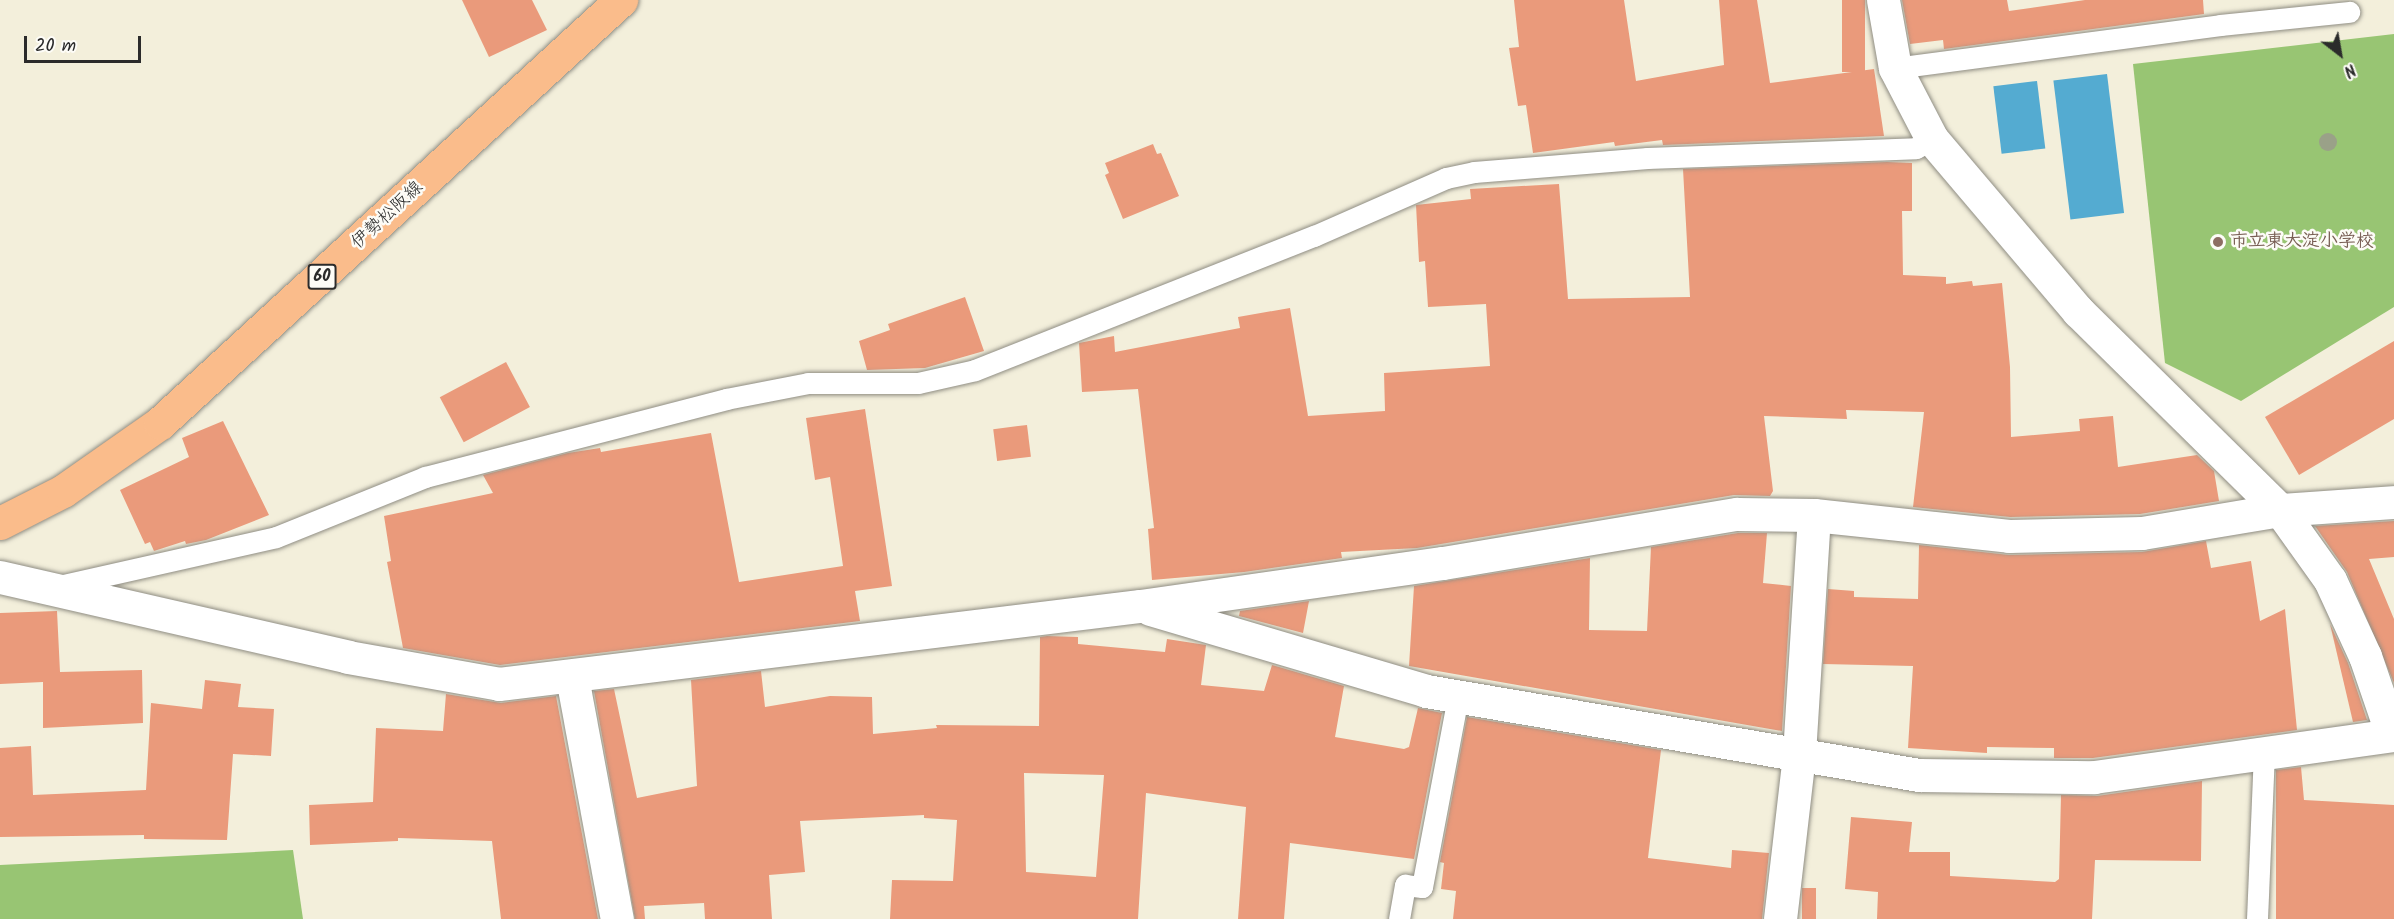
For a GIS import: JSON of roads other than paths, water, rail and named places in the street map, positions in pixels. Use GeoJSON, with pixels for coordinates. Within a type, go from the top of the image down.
{"type":"FeatureCollection","features":[{"type":"Feature","properties":{"kind":"main road","name":"伊勢松阪線"},"geometry":{"type":"LineString","coordinates":[[0,523],[63,491],[160,423],[621,0]]}},
{"type":"Feature","properties":{"kind":"street"},"geometry":{"type":"LineString","coordinates":[[1140,606],[1426,691],[1919,775],[2094,777],[2393,735],[2365,656],[2330,580],[2280,510],[2078,311],[1932,139],[1895,68],[1883,0]]}},
{"type":"Feature","properties":{"kind":"street"},"geometry":{"type":"LineString","coordinates":[[0,577],[53,587],[348,657],[499,684],[572,677],[1140,606],[1443,562],[1737,514],[1814,515],[2009,536],[2142,534],[2280,510],[2394,502]]}},
{"type":"Feature","properties":{"kind":"street"},"geometry":{"type":"LineString","coordinates":[[1780,919],[1799,754],[1814,515]]}},
{"type":"Feature","properties":{"kind":"street"},"geometry":{"type":"LineString","coordinates":[[572,677],[617,919]]}},
{"type":"Feature","properties":{"kind":"lane"},"geometry":{"type":"LineString","coordinates":[[1895,68],[2220,25],[2349,12]]}},
{"type":"Feature","properties":{"kind":"lane"},"geometry":{"type":"LineString","coordinates":[[53,587],[276,537],[425,477],[726,399],[808,383],[918,383],[975,370],[1314,236],[1446,178],[1474,172],[1647,158],[1916,148],[1932,139]]}},
{"type":"Feature","properties":{"kind":"lane"},"geometry":{"type":"LineString","coordinates":[[1399,919],[1405,885],[1422,886],[1458,696]]}},
{"type":"Feature","properties":{"kind":"lane"},"geometry":{"type":"LineString","coordinates":[[2257,919],[2264,752]]}},
{"type":"Feature","properties":{"kind":"water"},"geometry":{"type":"Polygon","coordinates":[[[2107,74],[2124,213],[2070,220],[2053,81],[2107,74]]]}},
{"type":"Feature","properties":{"kind":"water"},"geometry":{"type":"Polygon","coordinates":[[[2037,81],[2045,148],[2002,154],[1993,86],[2037,81]]]}},
{"type":"Feature","properties":{"kind":"place","name":"市立東大淀小学校"},"geometry":{"type":"Point","coordinates":[2218,242]}}]}
